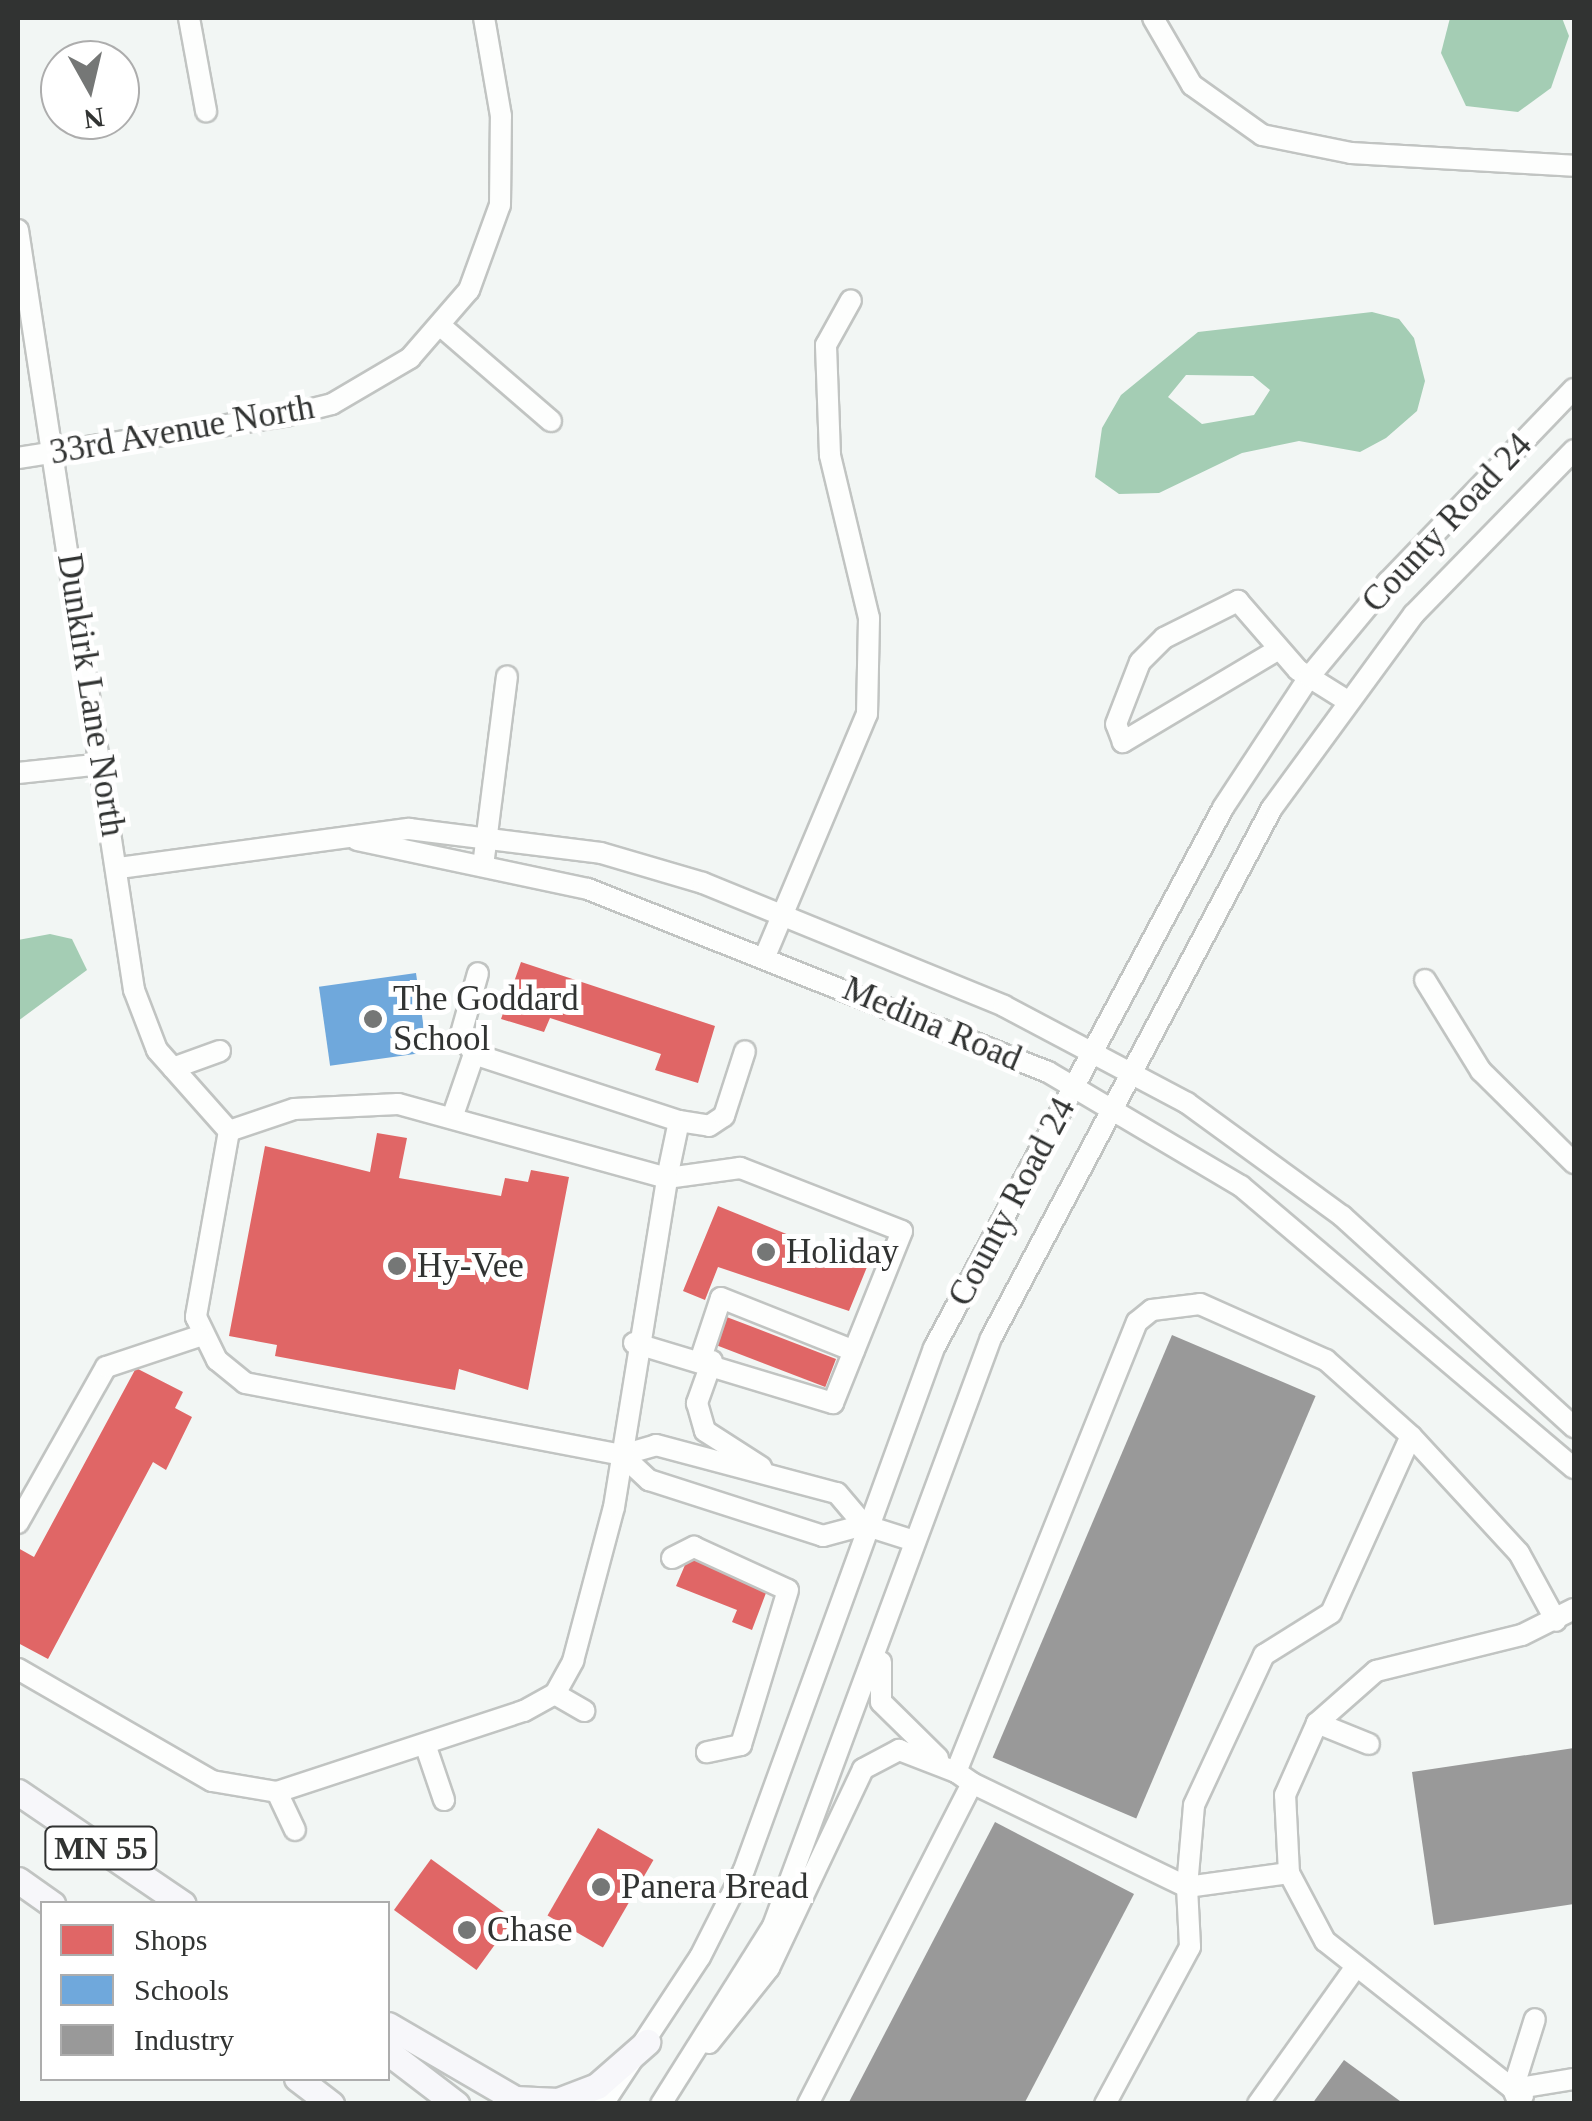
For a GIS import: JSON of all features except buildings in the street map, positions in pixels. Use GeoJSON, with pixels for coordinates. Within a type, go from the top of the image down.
{"type":"FeatureCollection","features":[{"type":"Feature","properties":{"kind":"main road","name":"MN 55"},"geometry":{"type":"LineString","coordinates":[[18,1792],[179,1901]]}},
{"type":"Feature","properties":{"kind":"main road","name":"MN 55"},"geometry":{"type":"LineString","coordinates":[[18,1880],[48,1901]]}},
{"type":"Feature","properties":{"kind":"main road"},"geometry":{"type":"LineString","coordinates":[[390,2025],[515,2099],[558,2101],[597,2086],[647,2042]]}},
{"type":"Feature","properties":{"kind":"main road"},"geometry":{"type":"LineString","coordinates":[[390,2054],[456,2104]]}},
{"type":"Feature","properties":{"kind":"main road"},"geometry":{"type":"LineString","coordinates":[[300,2081],[331,2104]]}},
{"type":"Feature","properties":{"kind":"street"},"geometry":{"type":"LineString","coordinates":[[189,18],[206,110]]}},
{"type":"Feature","properties":{"kind":"street","name":"33rd Avenue North"},"geometry":{"type":"LineString","coordinates":[[18,458],[332,404],[372,384],[442,327],[469,290],[500,205],[501,116],[484,18]]}},
{"type":"Feature","properties":{"kind":"street"},"geometry":{"type":"LineString","coordinates":[[1153,18],[1192,85],[1262,135],[1335,152],[1574,166]]}},
{"type":"Feature","properties":{"kind":"street","name":"Dunkirk Lane North"},"geometry":{"type":"LineString","coordinates":[[18,230],[119,868],[134,990],[173,1068],[229,1131]]}},
{"type":"Feature","properties":{"kind":"street"},"geometry":{"type":"LineString","coordinates":[[766,954],[842,785],[869,697],[869,618],[830,455],[826,345],[851,300]]}},
{"type":"Feature","properties":{"kind":"street"},"geometry":{"type":"LineString","coordinates":[[442,327],[552,420]]}},
{"type":"Feature","properties":{"kind":"street","name":"County Road 24"},"geometry":{"type":"LineString","coordinates":[[603,2104],[700,1956],[786,1768],[864,1525],[934,1348],[1223,808],[1308,677],[1574,389]]}},
{"type":"Feature","properties":{"kind":"street","name":"County Road 24"},"geometry":{"type":"LineString","coordinates":[[661,2104],[773,1926],[881,1650],[914,1541],[991,1338],[1128,1072],[1272,808],[1346,700],[1414,614],[1574,450]]}},
{"type":"Feature","properties":{"kind":"street"},"geometry":{"type":"LineString","coordinates":[[1279,648],[1123,742],[1122,698],[1164,638],[1238,602],[1308,677],[1346,700]]}},
{"type":"Feature","properties":{"kind":"street"},"geometry":{"type":"LineString","coordinates":[[484,866],[507,677]]}},
{"type":"Feature","properties":{"kind":"street"},"geometry":{"type":"LineString","coordinates":[[18,773],[102,764]]}},
{"type":"Feature","properties":{"kind":"street","name":"Medina Road"},"geometry":{"type":"LineString","coordinates":[[119,868],[355,840],[409,829],[488,832],[601,853],[782,914],[1091,1052],[1187,1103],[1342,1216],[1574,1427]]}},
{"type":"Feature","properties":{"kind":"street","name":"Medina Road"},"geometry":{"type":"LineString","coordinates":[[355,840],[588,889],[766,954],[1074,1087],[1241,1186],[1574,1468]]}},
{"type":"Feature","properties":{"kind":"street"},"geometry":{"type":"LineString","coordinates":[[478,973],[462,1034],[474,1054],[679,1121],[708,1126],[724,1116],[745,1051]]}},
{"type":"Feature","properties":{"kind":"street"},"geometry":{"type":"LineString","coordinates":[[1425,980],[1481,1071],[1574,1162]]}},
{"type":"Feature","properties":{"kind":"street"},"geometry":{"type":"LineString","coordinates":[[173,1068],[220,1051]]}},
{"type":"Feature","properties":{"kind":"street"},"geometry":{"type":"LineString","coordinates":[[452,1118],[474,1054]]}},
{"type":"Feature","properties":{"kind":"street"},"geometry":{"type":"LineString","coordinates":[[634,1343],[706,1360],[833,1403],[902,1231],[740,1168],[667,1178],[398,1104],[331,1104],[229,1131],[195,1299],[199,1336],[245,1383],[622,1455],[656,1446],[837,1493],[864,1525],[914,1541]]}},
{"type":"Feature","properties":{"kind":"street"},"geometry":{"type":"LineString","coordinates":[[18,1669],[212,1781],[278,1792],[426,1747],[555,1694],[574,1661],[622,1455],[634,1343],[679,1121]]}},
{"type":"Feature","properties":{"kind":"street"},"geometry":{"type":"LineString","coordinates":[[775,1477],[705,1431],[698,1403],[721,1298],[854,1351]]}},
{"type":"Feature","properties":{"kind":"street"},"geometry":{"type":"LineString","coordinates":[[808,2104],[964,1777],[1137,1322],[1152,1310],[1200,1304],[1326,1360],[1412,1436],[1519,1553],[1556,1620]]}},
{"type":"Feature","properties":{"kind":"street"},"geometry":{"type":"LineString","coordinates":[[18,1523],[106,1367],[199,1336]]}},
{"type":"Feature","properties":{"kind":"street"},"geometry":{"type":"LineString","coordinates":[[1106,2104],[1190,1947],[1187,1887],[1194,1804],[1264,1655],[1331,1614],[1412,1436]]}},
{"type":"Feature","properties":{"kind":"street"},"geometry":{"type":"LineString","coordinates":[[622,1455],[649,1480],[823,1536],[864,1525]]}},
{"type":"Feature","properties":{"kind":"street"},"geometry":{"type":"LineString","coordinates":[[672,1558],[694,1547],[788,1590],[741,1745],[707,1752]]}},
{"type":"Feature","properties":{"kind":"street"},"geometry":{"type":"LineString","coordinates":[[1532,2104],[1516,2096],[1325,1941],[1289,1873],[1286,1794],[1317,1723],[1376,1671],[1556,1620],[1574,1609]]}},
{"type":"Feature","properties":{"kind":"street"},"geometry":{"type":"LineString","coordinates":[[881,1650],[890,1717],[964,1777]]}},
{"type":"Feature","properties":{"kind":"street"},"geometry":{"type":"LineString","coordinates":[[555,1694],[584,1712]]}},
{"type":"Feature","properties":{"kind":"street"},"geometry":{"type":"LineString","coordinates":[[1317,1723],[1369,1744]]}},
{"type":"Feature","properties":{"kind":"street"},"geometry":{"type":"LineString","coordinates":[[426,1747],[444,1800]]}},
{"type":"Feature","properties":{"kind":"street"},"geometry":{"type":"LineString","coordinates":[[686,2064],[733,2021],[769,1968],[863,1769],[899,1750],[964,1777],[1187,1887],[1289,1873]]}},
{"type":"Feature","properties":{"kind":"street"},"geometry":{"type":"LineString","coordinates":[[278,1792],[294,1830]]}},
{"type":"Feature","properties":{"kind":"street"},"geometry":{"type":"LineString","coordinates":[[1258,2104],[1355,1968]]}},
{"type":"Feature","properties":{"kind":"street"},"geometry":{"type":"LineString","coordinates":[[1516,2096],[1535,2019]]}},
{"type":"Feature","properties":{"kind":"street"},"geometry":{"type":"LineString","coordinates":[[1516,2096],[1574,2079]]}},
{"type":"Feature","properties":{"kind":"shaded area"},"geometry":{"type":"Polygon","coordinates":[[[1450,18],[1562,18],[1569,36],[1551,88],[1518,112],[1466,106],[1441,53],[1450,18]]]}},
{"type":"Feature","properties":{"kind":"shaded area"},"geometry":{"type":"Polygon","coordinates":[[[1372,312],[1399,319],[1414,338],[1425,381],[1417,411],[1386,438],[1360,452],[1299,441],[1242,453],[1159,493],[1119,494],[1095,477],[1102,428],[1121,395],[1198,332],[1372,312]],[[1186,375],[1168,397],[1202,424],[1254,415],[1270,390],[1253,376],[1186,375]]]}},
{"type":"Feature","properties":{"kind":"shaded area"},"geometry":{"type":"Polygon","coordinates":[[[50,934],[72,939],[87,970],[18,1021],[18,940],[50,934]]]}},
{"type":"Feature","properties":{"kind":"place","name":"The Goddard School"},"geometry":{"type":"Point","coordinates":[373,1019]}},
{"type":"Feature","properties":{"kind":"place","name":"Holiday"},"geometry":{"type":"Point","coordinates":[766,1252]}},
{"type":"Feature","properties":{"kind":"place","name":"Hy-Vee"},"geometry":{"type":"Point","coordinates":[397,1266]}},
{"type":"Feature","properties":{"kind":"place","name":"Panera Bread"},"geometry":{"type":"Point","coordinates":[601,1887]}},
{"type":"Feature","properties":{"kind":"place","name":"Chase"},"geometry":{"type":"Point","coordinates":[467,1930]}}]}
